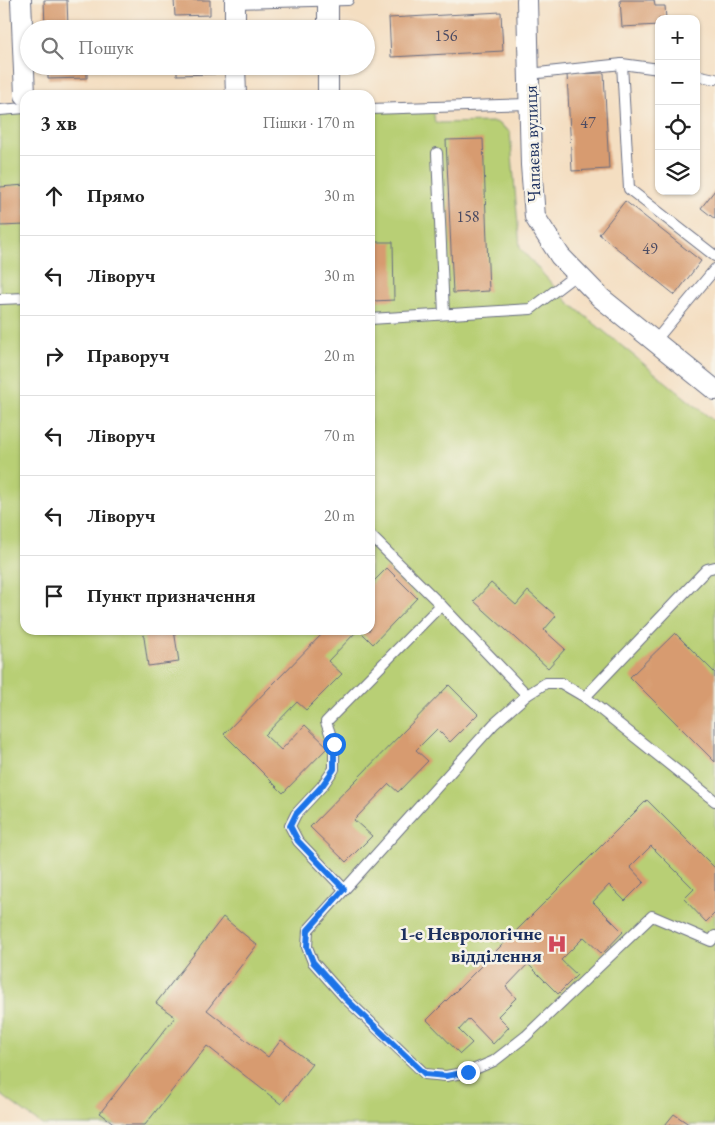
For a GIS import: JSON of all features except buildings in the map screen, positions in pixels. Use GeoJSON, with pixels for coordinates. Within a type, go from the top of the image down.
{"type":"FeatureCollection","features":[{"type":"Feature","properties":{"kind":"street"},"geometry":{"type":"LineString","coordinates":[[21,0],[22,20]]}},
{"type":"Feature","properties":{"kind":"street"},"geometry":{"type":"LineString","coordinates":[[328,0],[328,20]]}},
{"type":"Feature","properties":{"kind":"street","name":"Чапаєва вулиця"},"geometry":{"type":"LineString","coordinates":[[527,0],[528,104],[535,217],[560,256],[576,274],[601,298],[715,390]]}},
{"type":"Feature","properties":{"kind":"street"},"geometry":{"type":"LineString","coordinates":[[235,2],[235,20]]}},
{"type":"Feature","properties":{"kind":"street"},"geometry":{"type":"LineString","coordinates":[[24,75],[25,90]]}},
{"type":"Feature","properties":{"kind":"street"},"geometry":{"type":"LineString","coordinates":[[236,75],[236,90]]}},
{"type":"Feature","properties":{"kind":"street"},"geometry":{"type":"LineString","coordinates":[[328,75],[328,90]]}},
{"type":"Feature","properties":{"kind":"lane"},"geometry":{"type":"LineString","coordinates":[[235,2],[348,0]]}},
{"type":"Feature","properties":{"kind":"lane"},"geometry":{"type":"LineString","coordinates":[[622,64],[629,189],[715,256]]}},
{"type":"Feature","properties":{"kind":"lane"},"geometry":{"type":"LineString","coordinates":[[529,74],[622,64],[655,68]]}},
{"type":"Feature","properties":{"kind":"lane"},"geometry":{"type":"LineString","coordinates":[[700,77],[715,79]]}},
{"type":"Feature","properties":{"kind":"lane"},"geometry":{"type":"LineString","coordinates":[[375,109],[528,104]]}},
{"type":"Feature","properties":{"kind":"lane"},"geometry":{"type":"LineString","coordinates":[[0,110],[20,108]]}},
{"type":"Feature","properties":{"kind":"lane"},"geometry":{"type":"LineString","coordinates":[[437,153],[444,314]]}},
{"type":"Feature","properties":{"kind":"lane"},"geometry":{"type":"LineString","coordinates":[[655,341],[715,269]]}},
{"type":"Feature","properties":{"kind":"lane"},"geometry":{"type":"LineString","coordinates":[[375,319],[531,309],[576,274]]}},
{"type":"Feature","properties":{"kind":"lane"},"geometry":{"type":"LineString","coordinates":[[0,299],[20,298]]}},
{"type":"Feature","properties":{"kind":"lane"},"geometry":{"type":"LineString","coordinates":[[375,540],[441,605],[527,695]]}},
{"type":"Feature","properties":{"kind":"lane"},"geometry":{"type":"LineString","coordinates":[[585,697],[708,569],[715,567]]}},
{"type":"Feature","properties":{"kind":"lane"},"geometry":{"type":"LineString","coordinates":[[344,889],[298,841],[290,826],[296,814],[322,786],[334,769],[334,744],[326,722],[441,605]]}},
{"type":"Feature","properties":{"kind":"lane"},"geometry":{"type":"LineString","coordinates":[[715,801],[585,697],[561,683],[546,682],[527,695],[494,724],[344,889],[308,930],[307,947],[313,962],[345,998],[425,1074],[446,1076],[468,1072],[494,1061],[526,1036],[652,916],[711,941],[715,936]]}},
{"type":"Feature","properties":{"kind":"green space"},"geometry":{"type":"Polygon","coordinates":[[[433,107],[435,123],[496,122],[510,132],[520,248],[568,302],[715,422],[715,1125],[42,1125],[0,1094],[0,110],[20,108],[20,635],[375,635],[375,109],[433,107]]]}},
{"type":"Feature","properties":{"kind":"place","name":"1-е Неврологічне відділення"},"geometry":{"type":"Point","coordinates":[557,944]}},
{"type":"Feature","properties":{"kind":"route"},"geometry":{"type":"LineString","coordinates":[[334,744],[334,769],[322,786],[296,814],[290,826],[298,841],[344,889],[308,930],[307,947],[313,962],[345,998],[425,1074],[446,1076],[468,1072]]}}]}
